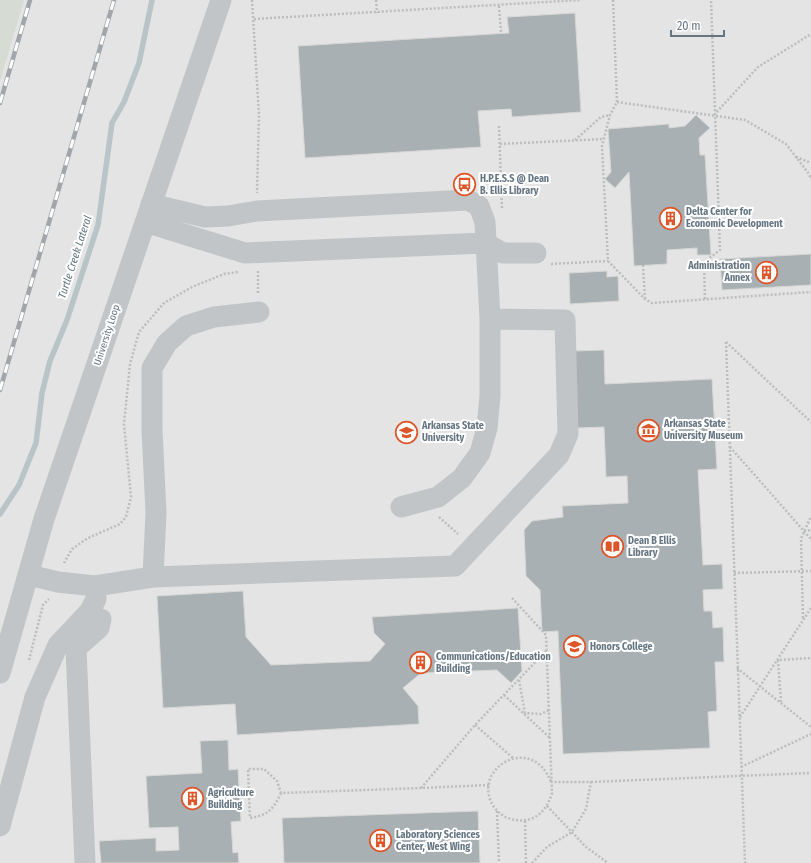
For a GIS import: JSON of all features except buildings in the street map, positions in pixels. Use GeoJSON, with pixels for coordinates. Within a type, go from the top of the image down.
{"type":"FeatureCollection","features":[{"type":"Feature","properties":{"kind":"street","name":"University Loop"},"geometry":{"type":"LineString","coordinates":[[0,672],[44,519],[222,0]]}},
{"type":"Feature","properties":{"kind":"street"},"geometry":{"type":"LineString","coordinates":[[148,213],[205,217],[228,216],[258,211],[468,200],[479,206],[485,222],[490,319],[490,401],[487,428],[480,453],[462,478],[438,497],[401,507]]}},
{"type":"Feature","properties":{"kind":"street"},"geometry":{"type":"LineString","coordinates":[[148,213],[245,253],[485,243],[503,253],[542,258]]}},
{"type":"Feature","properties":{"kind":"street"},"geometry":{"type":"LineString","coordinates":[[153,578],[156,513],[152,430],[152,368],[167,343],[186,326],[214,317],[259,312]]}},
{"type":"Feature","properties":{"kind":"street"},"geometry":{"type":"LineString","coordinates":[[29,575],[96,593],[153,578],[455,566],[559,455],[568,434],[566,320],[490,319]]}},
{"type":"Feature","properties":{"kind":"street"},"geometry":{"type":"LineString","coordinates":[[86,863],[72,642],[90,611],[96,593]]}},
{"type":"Feature","properties":{"kind":"street"},"geometry":{"type":"LineString","coordinates":[[0,826],[35,697],[58,645],[72,642],[99,628],[101,619]]}},
{"type":"Feature","properties":{"kind":"path"},"geometry":{"type":"LineString","coordinates":[[376,0],[376,12]]}},
{"type":"Feature","properties":{"kind":"path"},"geometry":{"type":"LineString","coordinates":[[536,3],[541,0]]}},
{"type":"Feature","properties":{"kind":"path"},"geometry":{"type":"LineString","coordinates":[[254,19],[499,6],[580,0]]}},
{"type":"Feature","properties":{"kind":"path"},"geometry":{"type":"LineString","coordinates":[[613,0],[617,102],[610,115],[602,146],[608,261],[645,299],[652,303],[811,292]]}},
{"type":"Feature","properties":{"kind":"path"},"geometry":{"type":"LineString","coordinates":[[705,299],[704,262],[720,250],[710,0]]}},
{"type":"Feature","properties":{"kind":"path"},"geometry":{"type":"LineString","coordinates":[[499,6],[501,33]]}},
{"type":"Feature","properties":{"kind":"path"},"geometry":{"type":"LineString","coordinates":[[714,115],[758,67],[811,34]]}},
{"type":"Feature","properties":{"kind":"path"},"geometry":{"type":"LineString","coordinates":[[617,102],[745,120],[786,144],[811,179]]}},
{"type":"Feature","properties":{"kind":"path"},"geometry":{"type":"LineString","coordinates":[[574,141],[601,117],[610,115]]}},
{"type":"Feature","properties":{"kind":"path"},"geometry":{"type":"LineString","coordinates":[[498,126],[502,215]]}},
{"type":"Feature","properties":{"kind":"path"},"geometry":{"type":"LineString","coordinates":[[500,144],[604,139]]}},
{"type":"Feature","properties":{"kind":"path"},"geometry":{"type":"LineString","coordinates":[[796,157],[811,163]]}},
{"type":"Feature","properties":{"kind":"path"},"geometry":{"type":"LineString","coordinates":[[542,258],[608,261]]}},
{"type":"Feature","properties":{"kind":"path"},"geometry":{"type":"LineString","coordinates":[[643,265],[645,299]]}},
{"type":"Feature","properties":{"kind":"path"},"geometry":{"type":"LineString","coordinates":[[257,268],[259,312]]}},
{"type":"Feature","properties":{"kind":"path"},"geometry":{"type":"LineString","coordinates":[[745,863],[726,342],[811,422]]}},
{"type":"Feature","properties":{"kind":"path"},"geometry":{"type":"LineString","coordinates":[[729,446],[811,539]]}},
{"type":"Feature","properties":{"kind":"path"},"geometry":{"type":"LineString","coordinates":[[436,513],[458,534]]}},
{"type":"Feature","properties":{"kind":"path"},"geometry":{"type":"LineString","coordinates":[[803,619],[801,539],[811,516]]}},
{"type":"Feature","properties":{"kind":"path"},"geometry":{"type":"LineString","coordinates":[[804,531],[811,530]]}},
{"type":"Feature","properties":{"kind":"path"},"geometry":{"type":"LineString","coordinates":[[734,573],[811,571]]}},
{"type":"Feature","properties":{"kind":"path"},"geometry":{"type":"LineString","coordinates":[[512,598],[546,634],[546,651],[549,710],[552,782],[552,793],[543,812],[535,818],[525,821],[514,821],[505,817],[497,811],[492,803],[489,785],[497,768],[513,758],[533,760],[542,765],[552,782]]}},
{"type":"Feature","properties":{"kind":"path"},"geometry":{"type":"LineString","coordinates":[[739,718],[811,608]]}},
{"type":"Feature","properties":{"kind":"path"},"geometry":{"type":"LineString","coordinates":[[421,788],[475,725],[546,651]]}},
{"type":"Feature","properties":{"kind":"path"},"geometry":{"type":"LineString","coordinates":[[778,660],[811,658]]}},
{"type":"Feature","properties":{"kind":"path"},"geometry":{"type":"LineString","coordinates":[[778,660],[781,703]]}},
{"type":"Feature","properties":{"kind":"path"},"geometry":{"type":"LineString","coordinates":[[737,668],[811,727]]}},
{"type":"Feature","properties":{"kind":"path"},"geometry":{"type":"LineString","coordinates":[[519,680],[525,713]]}},
{"type":"Feature","properties":{"kind":"path"},"geometry":{"type":"LineString","coordinates":[[504,695],[550,738]]}},
{"type":"Feature","properties":{"kind":"path"},"geometry":{"type":"LineString","coordinates":[[525,713],[541,714],[549,710]]}},
{"type":"Feature","properties":{"kind":"path"},"geometry":{"type":"LineString","coordinates":[[475,725],[513,758]]}},
{"type":"Feature","properties":{"kind":"path"},"geometry":{"type":"LineString","coordinates":[[741,767],[811,734]]}},
{"type":"Feature","properties":{"kind":"path"},"geometry":{"type":"LineString","coordinates":[[248,769],[264,769],[277,781],[281,793],[276,803],[265,816],[250,818],[248,769]]}},
{"type":"Feature","properties":{"kind":"path"},"geometry":{"type":"LineString","coordinates":[[552,782],[591,782],[811,773]]}},
{"type":"Feature","properties":{"kind":"path"},"geometry":{"type":"LineString","coordinates":[[532,863],[547,847],[572,832],[586,809],[591,782]]}},
{"type":"Feature","properties":{"kind":"path"},"geometry":{"type":"LineString","coordinates":[[281,793],[489,785]]}},
{"type":"Feature","properties":{"kind":"path"},"geometry":{"type":"LineString","coordinates":[[547,806],[586,847],[608,863]]}},
{"type":"Feature","properties":{"kind":"path"},"geometry":{"type":"LineString","coordinates":[[497,811],[499,863]]}},
{"type":"Feature","properties":{"kind":"path"},"geometry":{"type":"LineString","coordinates":[[525,821],[526,863]]}},
{"type":"Feature","properties":{"kind":"shaded area","name":"Arkansas State University"},"geometry":{"type":"Polygon","coordinates":[[[0,0],[811,0],[811,863],[0,863],[0,0]]]}},
{"type":"Feature","properties":{"kind":"shaded area"},"geometry":{"type":"Polygon","coordinates":[[[0,0],[24,0],[0,81],[0,0]]]}},
{"type":"Feature","properties":{"kind":"waterway","name":"Turtle Creek Lateral"},"geometry":{"type":"LineString","coordinates":[[0,514],[19,485],[36,443],[42,393],[50,361],[67,320],[98,225],[112,123],[124,102],[139,63],[152,0]]}},
{"type":"Feature","properties":{"kind":"railway"},"geometry":{"type":"LineString","coordinates":[[0,103],[30,0]]}},
{"type":"Feature","properties":{"kind":"railway"},"geometry":{"type":"LineString","coordinates":[[0,390],[114,0]]}},
{"type":"Feature","properties":{"kind":"place","name":"H.P.E.S.S @ Dean B. Ellis Library"},"geometry":{"type":"Point","coordinates":[465,185]}},
{"type":"Feature","properties":{"kind":"place","name":"Delta Center for Economic Development"},"geometry":{"type":"Point","coordinates":[670,218]}},
{"type":"Feature","properties":{"kind":"place","name":"Administration Annex"},"geometry":{"type":"Point","coordinates":[766,272]}},
{"type":"Feature","properties":{"kind":"place","name":"Arkansas State University Museum"},"geometry":{"type":"Point","coordinates":[649,430]}},
{"type":"Feature","properties":{"kind":"place","name":"Arkansas State University"},"geometry":{"type":"Point","coordinates":[406,432]}},
{"type":"Feature","properties":{"kind":"place","name":"Dean B Ellis Library"},"geometry":{"type":"Point","coordinates":[613,547]}},
{"type":"Feature","properties":{"kind":"place","name":"Honors College"},"geometry":{"type":"Point","coordinates":[575,647]}},
{"type":"Feature","properties":{"kind":"place","name":"Communications/Education Building"},"geometry":{"type":"Point","coordinates":[421,663]}},
{"type":"Feature","properties":{"kind":"place","name":"Agriculture Building"},"geometry":{"type":"Point","coordinates":[193,799]}},
{"type":"Feature","properties":{"kind":"place","name":"Laboratory Sciences Center, West Wing"},"geometry":{"type":"Point","coordinates":[381,841]}}]}
